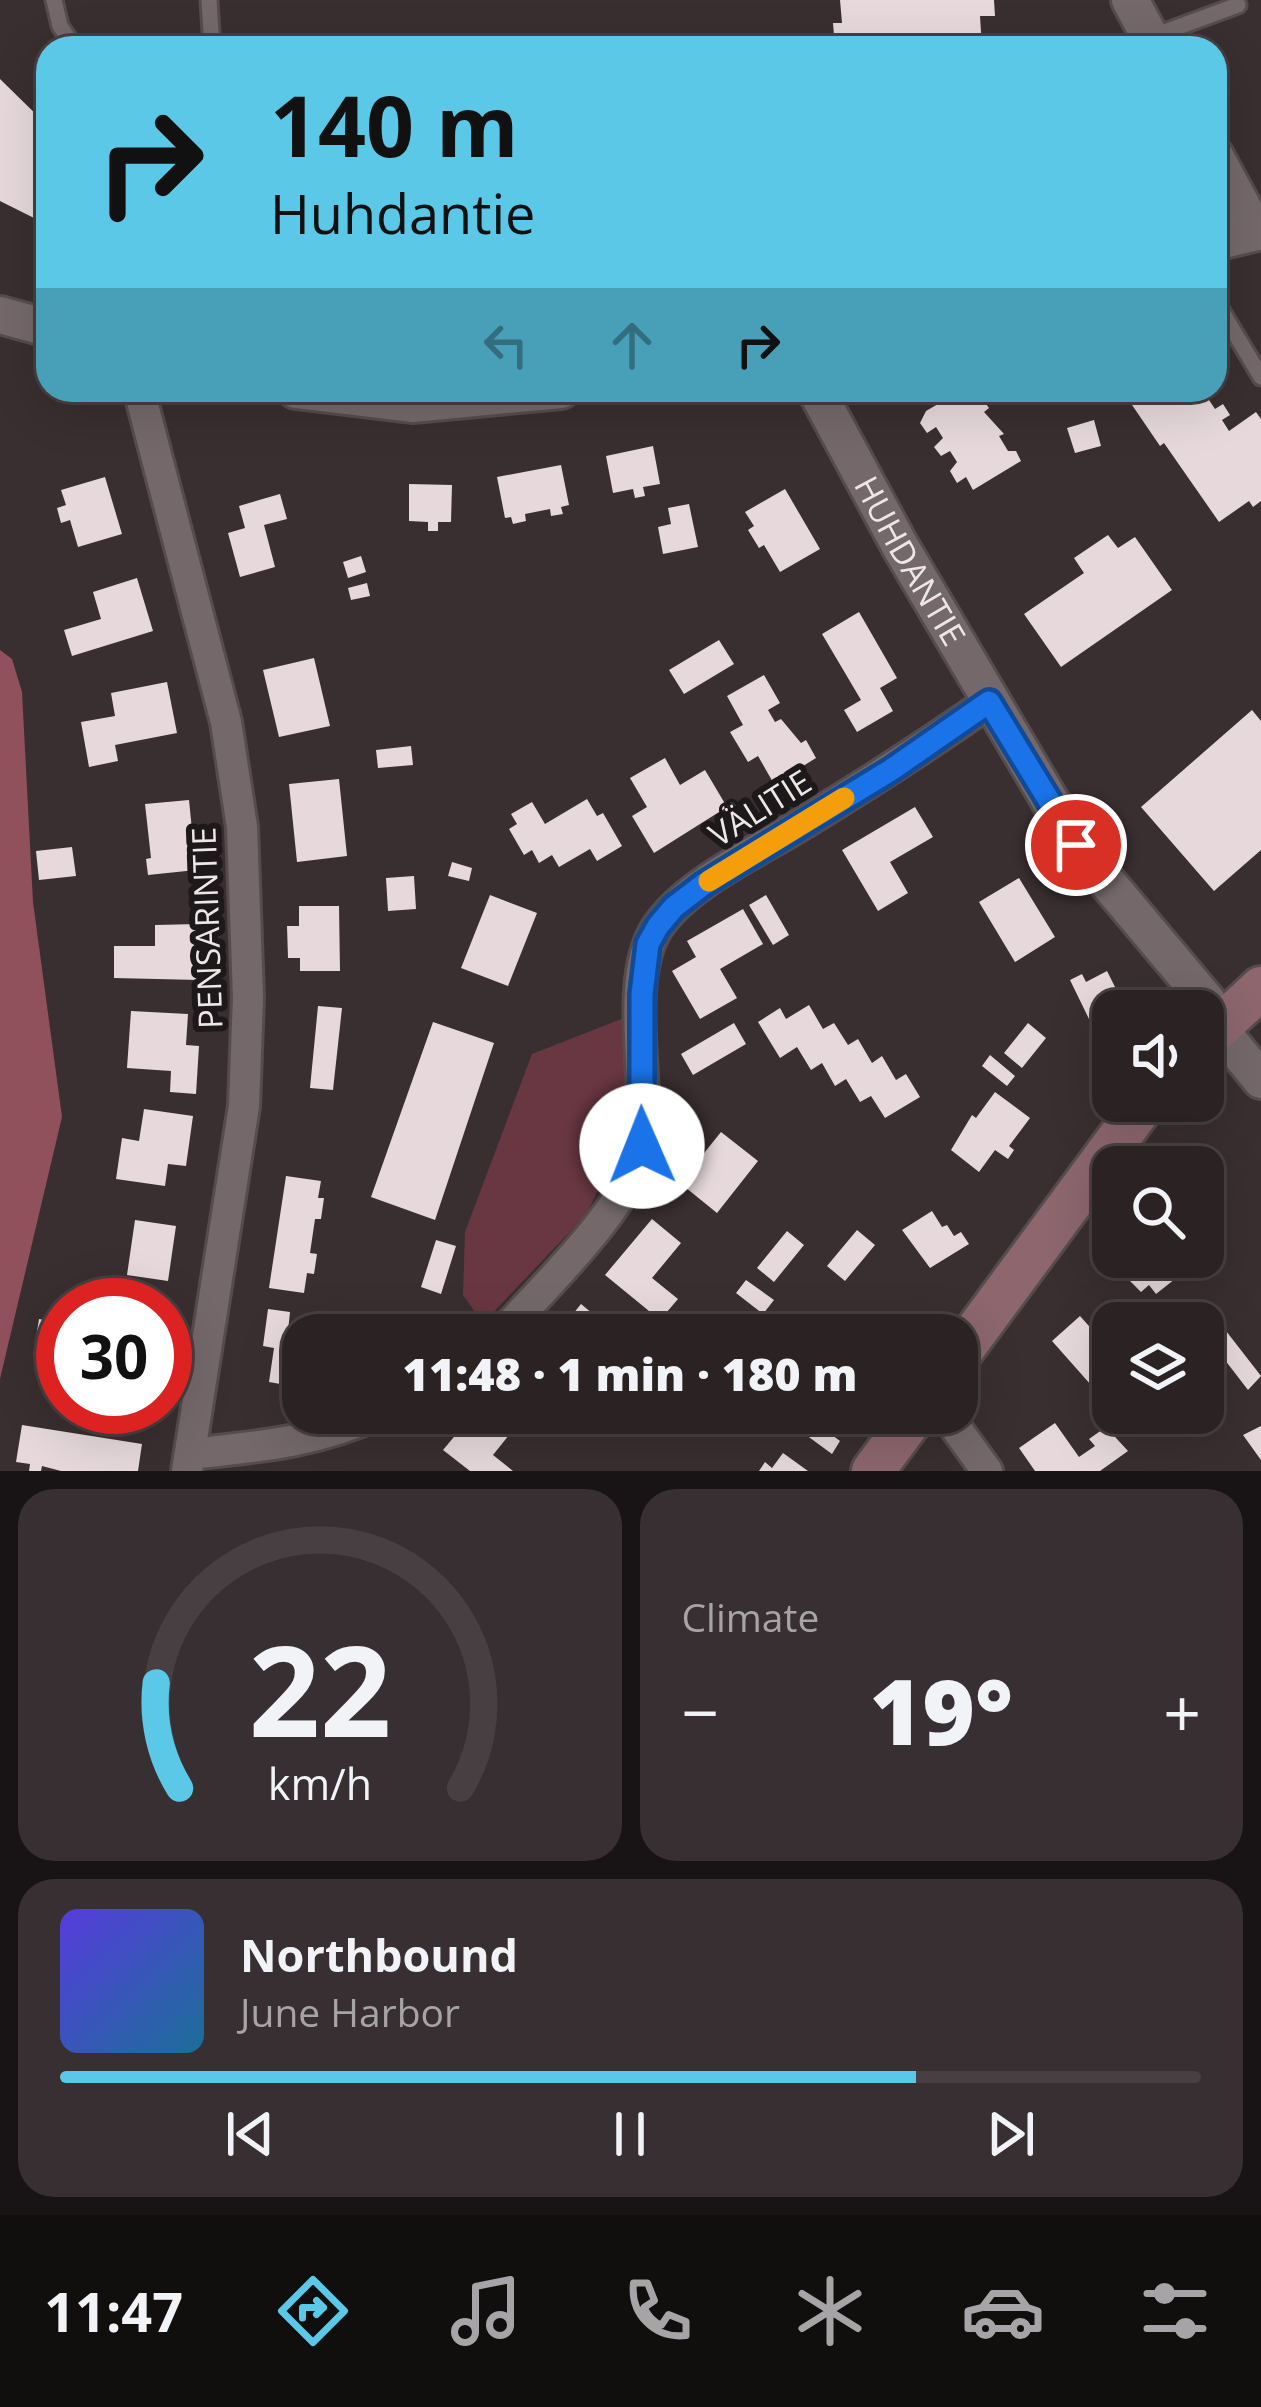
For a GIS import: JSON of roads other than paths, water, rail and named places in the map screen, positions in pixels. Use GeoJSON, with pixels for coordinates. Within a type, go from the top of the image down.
{"type":"FeatureCollection","features":[{"type":"Feature","properties":{"kind":"main road"},"geometry":{"type":"LineString","coordinates":[[1224,1021],[1261,988]]}},
{"type":"Feature","properties":{"kind":"main road"},"geometry":{"type":"LineString","coordinates":[[978,1329],[1130,1122]]}},
{"type":"Feature","properties":{"kind":"main road"},"geometry":{"type":"LineString","coordinates":[[873,1471],[900,1434]]}},
{"type":"Feature","properties":{"kind":"street"},"geometry":{"type":"LineString","coordinates":[[1130,0],[1150,36]]}},
{"type":"Feature","properties":{"kind":"street"},"geometry":{"type":"LineString","coordinates":[[1227,176],[1259,231],[1227,239]]}},
{"type":"Feature","properties":{"kind":"street"},"geometry":{"type":"LineString","coordinates":[[0,315],[36,325]]}},
{"type":"Feature","properties":{"kind":"street","name":"PENSARINTIE"},"geometry":{"type":"LineString","coordinates":[[142,402],[226,722],[242,826],[248,997],[244,1106],[189,1463]]}},
{"type":"Feature","properties":{"kind":"street"},"geometry":{"type":"LineString","coordinates":[[395,402],[433,402]]}},
{"type":"Feature","properties":{"kind":"street","name":"HUHDANTIE"},"geometry":{"type":"LineString","coordinates":[[823,402],[989,702],[1076,845],[1198,990]]}},
{"type":"Feature","properties":{"kind":"street","name":"VÄLITIE"},"geometry":{"type":"LineString","coordinates":[[520,1314],[612,1209],[634,1172],[642,1146],[642,994],[648,944],[658,926],[704,884],[891,770],[989,702]]}},
{"type":"Feature","properties":{"kind":"street","name":"HUHDANTIE"},"geometry":{"type":"LineString","coordinates":[[1224,1047],[1261,1080]]}},
{"type":"Feature","properties":{"kind":"street"},"geometry":{"type":"LineString","coordinates":[[189,1463],[331,1434]]}},
{"type":"Feature","properties":{"kind":"street"},"geometry":{"type":"LineString","coordinates":[[960,1434],[987,1471]]}},
{"type":"Feature","properties":{"kind":"lane"},"geometry":{"type":"LineString","coordinates":[[54,0],[67,36]]}},
{"type":"Feature","properties":{"kind":"lane"},"geometry":{"type":"LineString","coordinates":[[209,0],[211,36]]}},
{"type":"Feature","properties":{"kind":"lane"},"geometry":{"type":"LineString","coordinates":[[1169,36],[1238,5]]}},
{"type":"Feature","properties":{"kind":"lane"},"geometry":{"type":"LineString","coordinates":[[1227,320],[1261,377]]}}]}
